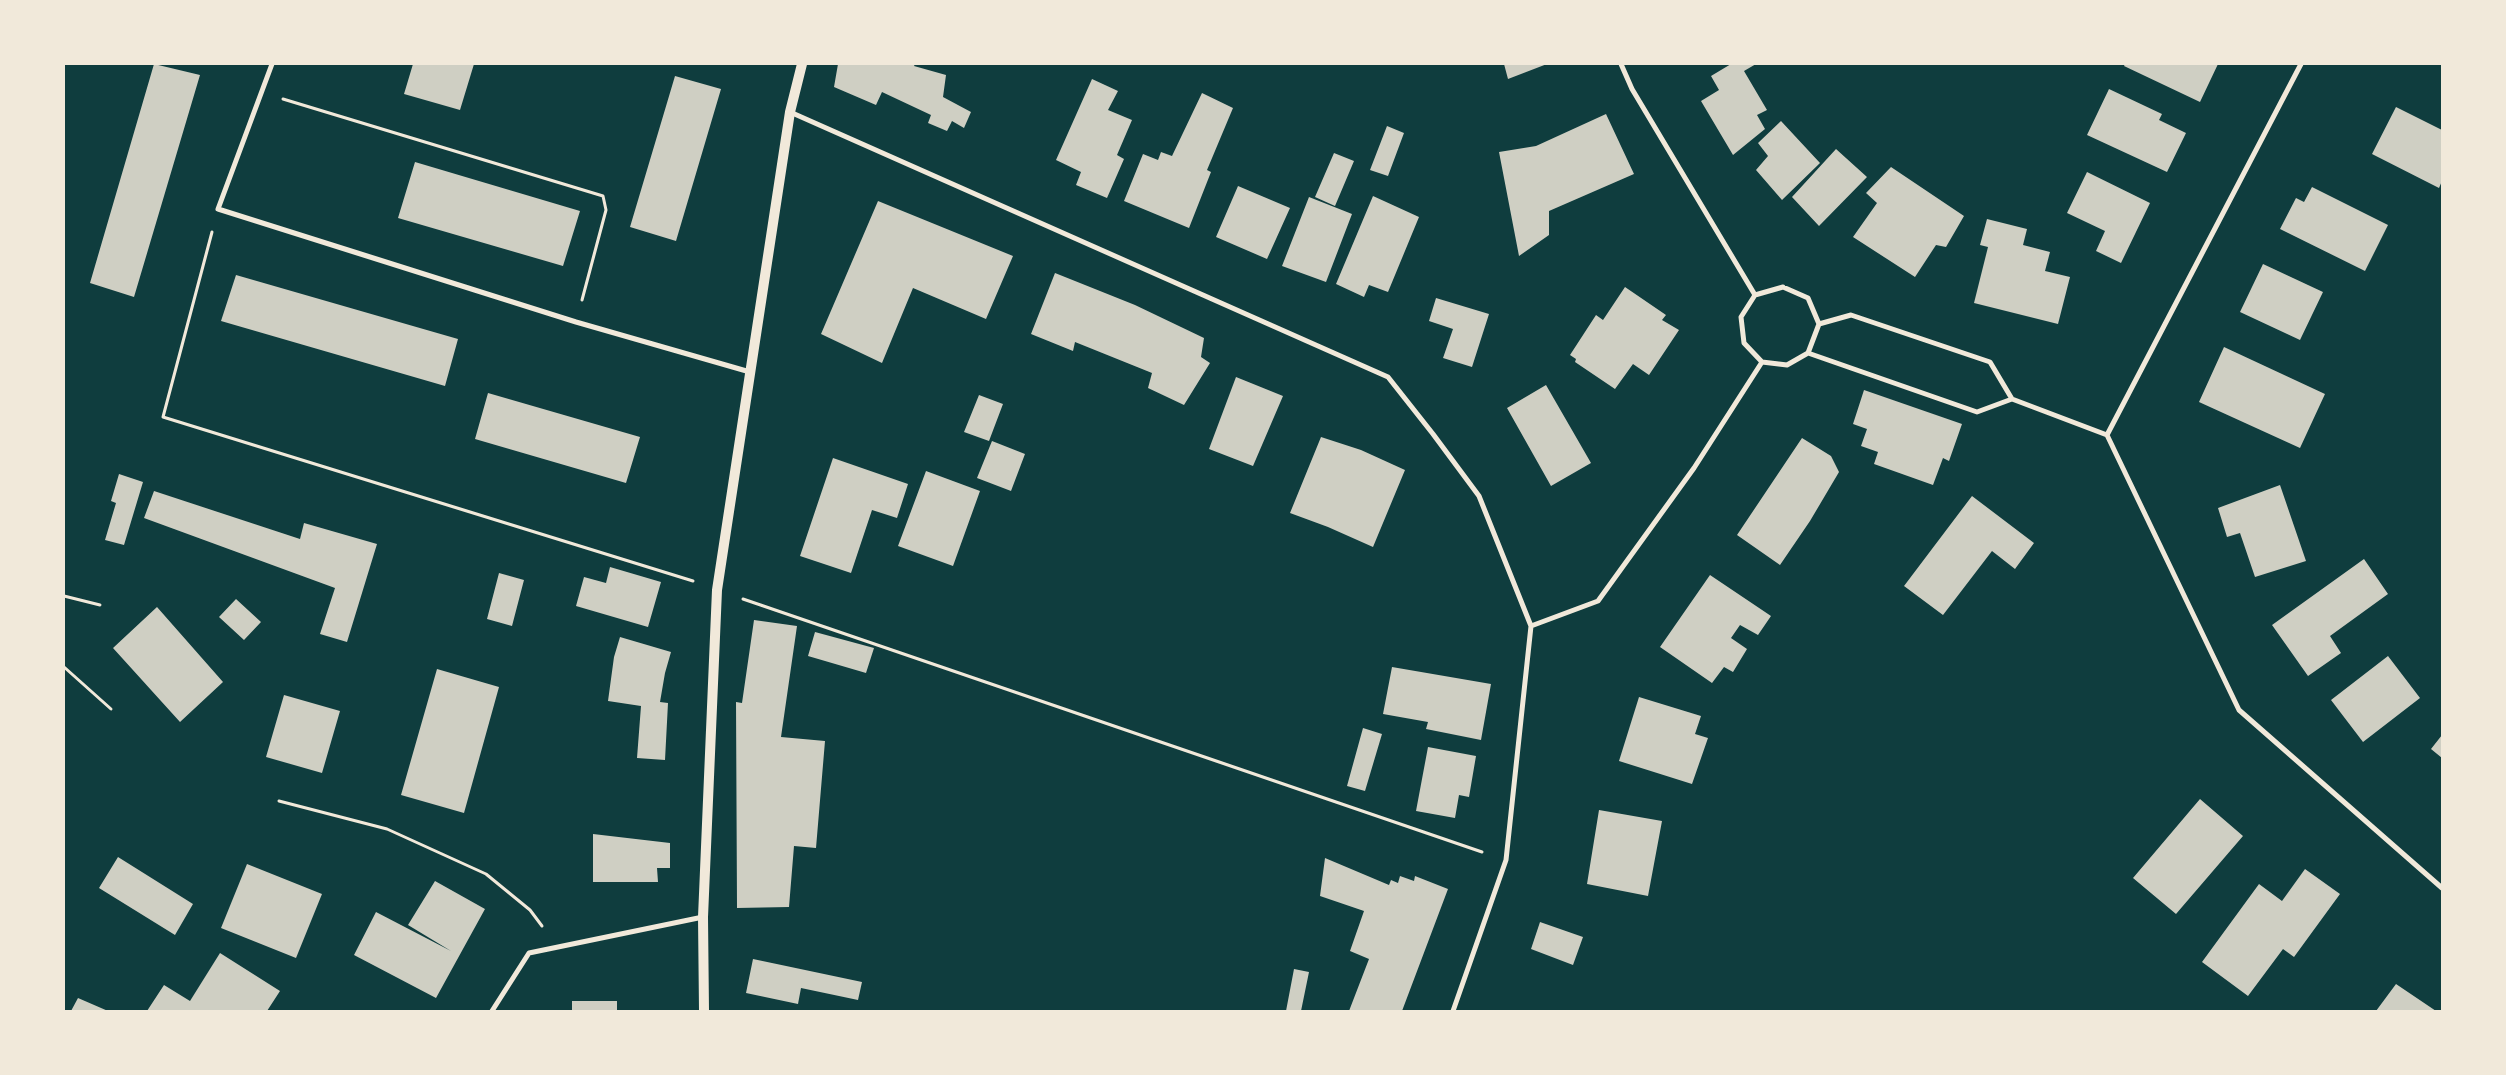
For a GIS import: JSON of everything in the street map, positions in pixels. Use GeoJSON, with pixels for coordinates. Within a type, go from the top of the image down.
{"type":"FeatureCollection","features":[{"type":"Feature","properties":{"kind":"main road"},"geometry":{"type":"LineString","coordinates":[[704,1011],[703,917],[717,590],[790,112],[802,64]]}},
{"type":"Feature","properties":{"kind":"street"},"geometry":{"type":"LineString","coordinates":[[272,64],[218,209],[576,322],[750,372]]}},
{"type":"Feature","properties":{"kind":"street"},"geometry":{"type":"LineString","coordinates":[[1621,64],[1632,89],[1755,295]]}},
{"type":"Feature","properties":{"kind":"street"},"geometry":{"type":"LineString","coordinates":[[2107,435],[2301,64]]}},
{"type":"Feature","properties":{"kind":"street"},"geometry":{"type":"LineString","coordinates":[[790,112],[1388,377],[1478,496],[1531,626],[1506,860],[1454,1011]]}},
{"type":"Feature","properties":{"kind":"street"},"geometry":{"type":"LineString","coordinates":[[1783,287],[1808,298],[1819,324],[1808,353],[1787,365],[1762,362],[1744,343],[1741,317],[1755,295],[1783,287]]}},
{"type":"Feature","properties":{"kind":"street"},"geometry":{"type":"LineString","coordinates":[[1819,324],[1851,315],[1990,362],[2012,399],[2107,435],[2239,710],[2442,888]]}},
{"type":"Feature","properties":{"kind":"street"},"geometry":{"type":"LineString","coordinates":[[1808,353],[1977,412],[2012,399]]}},
{"type":"Feature","properties":{"kind":"street"},"geometry":{"type":"LineString","coordinates":[[1531,626],[1598,601],[1694,468],[1762,362]]}},
{"type":"Feature","properties":{"kind":"street"},"geometry":{"type":"LineString","coordinates":[[492,1011],[529,953],[703,917]]}},
{"type":"Feature","properties":{"kind":"path"},"geometry":{"type":"LineString","coordinates":[[260,92],[603,196],[606,210],[576,322]]}},
{"type":"Feature","properties":{"kind":"path"},"geometry":{"type":"LineString","coordinates":[[218,209],[163,417],[679,576],[1301,792],[1506,860]]}},
{"type":"Feature","properties":{"kind":"path"},"geometry":{"type":"LineString","coordinates":[[64,596],[100,606]]}},
{"type":"Feature","properties":{"kind":"path"},"geometry":{"type":"LineString","coordinates":[[64,668],[111,709]]}},
{"type":"Feature","properties":{"kind":"path"},"geometry":{"type":"LineString","coordinates":[[279,801],[388,830],[486,874],[530,910],[557,947]]}},
{"type":"Feature","properties":{"kind":"building"},"geometry":{"type":"Polygon","coordinates":[[[154,64],[200,75],[134,297],[90,283],[154,64]]]}},
{"type":"Feature","properties":{"kind":"building"},"geometry":{"type":"Polygon","coordinates":[[[413,64],[474,64],[460,110],[404,94],[413,64]]]}},
{"type":"Feature","properties":{"kind":"building"},"geometry":{"type":"Polygon","coordinates":[[[838,64],[915,64],[914,66],[946,75],[943,97],[971,112],[964,128],[952,121],[947,131],[928,123],[931,115],[882,92],[876,105],[834,87],[838,64]]]}},
{"type":"Feature","properties":{"kind":"building"},"geometry":{"type":"Polygon","coordinates":[[[1504,64],[1547,64],[1508,79],[1504,64]]]}},
{"type":"Feature","properties":{"kind":"building"},"geometry":{"type":"Polygon","coordinates":[[[1731,64],[1756,64],[1744,71],[1767,110],[1757,115],[1765,129],[1733,155],[1701,101],[1719,90],[1711,76],[1731,64]]]}},
{"type":"Feature","properties":{"kind":"building"},"geometry":{"type":"Polygon","coordinates":[[[2125,64],[2218,64],[2200,102],[2124,66],[2125,64]]]}},
{"type":"Feature","properties":{"kind":"building"},"geometry":{"type":"Polygon","coordinates":[[[675,76],[721,89],[676,241],[630,227],[675,76]]]}},
{"type":"Feature","properties":{"kind":"building"},"geometry":{"type":"Polygon","coordinates":[[[1092,79],[1118,91],[1108,110],[1132,120],[1117,155],[1124,159],[1107,198],[1076,185],[1081,172],[1056,160],[1092,79]]]}},
{"type":"Feature","properties":{"kind":"building"},"geometry":{"type":"Polygon","coordinates":[[[2109,89],[2162,114],[2159,120],[2186,133],[2167,172],[2087,135],[2109,89]]]}},
{"type":"Feature","properties":{"kind":"building"},"geometry":{"type":"Polygon","coordinates":[[[1202,93],[1233,108],[1207,170],[1211,172],[1189,228],[1124,201],[1143,154],[1158,160],[1161,152],[1172,156],[1202,93]]]}},
{"type":"Feature","properties":{"kind":"building"},"geometry":{"type":"Polygon","coordinates":[[[2396,107],[2442,130],[2442,181],[2439,188],[2372,154],[2396,107]]]}},
{"type":"Feature","properties":{"kind":"building"},"geometry":{"type":"Polygon","coordinates":[[[1606,114],[1634,174],[1549,211],[1549,235],[1519,256],[1499,152],[1536,146],[1606,114]]]}},
{"type":"Feature","properties":{"kind":"building"},"geometry":{"type":"Polygon","coordinates":[[[1781,121],[1820,163],[1782,200],[1756,170],[1768,156],[1758,143],[1781,121]]]}},
{"type":"Feature","properties":{"kind":"building"},"geometry":{"type":"Polygon","coordinates":[[[1387,126],[1404,133],[1388,176],[1370,170],[1387,126]]]}},
{"type":"Feature","properties":{"kind":"building"},"geometry":{"type":"Polygon","coordinates":[[[1836,149],[1867,177],[1819,226],[1792,197],[1836,149]]]}},
{"type":"Feature","properties":{"kind":"building"},"geometry":{"type":"Polygon","coordinates":[[[1334,153],[1354,161],[1335,206],[1315,197],[1334,153]]]}},
{"type":"Feature","properties":{"kind":"building"},"geometry":{"type":"Polygon","coordinates":[[[415,162],[580,211],[563,266],[398,218],[415,162]]]}},
{"type":"Feature","properties":{"kind":"building"},"geometry":{"type":"Polygon","coordinates":[[[1891,167],[1964,216],[1946,247],[1936,245],[1915,277],[1853,237],[1877,203],[1866,193],[1891,167]]]}},
{"type":"Feature","properties":{"kind":"building"},"geometry":{"type":"Polygon","coordinates":[[[2087,172],[2150,203],[2121,263],[2096,251],[2105,231],[2067,213],[2087,172]]]}},
{"type":"Feature","properties":{"kind":"building"},"geometry":{"type":"Polygon","coordinates":[[[1238,186],[1290,208],[1267,259],[1216,237],[1238,186]]]}},
{"type":"Feature","properties":{"kind":"building"},"geometry":{"type":"Polygon","coordinates":[[[2312,187],[2388,225],[2365,271],[2280,229],[2296,198],[2304,202],[2312,187]]]}},
{"type":"Feature","properties":{"kind":"building"},"geometry":{"type":"Polygon","coordinates":[[[1373,196],[1419,217],[1388,292],[1369,285],[1364,297],[1336,284],[1373,196]]]}},
{"type":"Feature","properties":{"kind":"building"},"geometry":{"type":"Polygon","coordinates":[[[1309,197],[1352,214],[1326,282],[1282,266],[1309,197]]]}},
{"type":"Feature","properties":{"kind":"building"},"geometry":{"type":"Polygon","coordinates":[[[878,201],[1013,256],[986,319],[913,288],[882,363],[821,334],[878,201]]]}},
{"type":"Feature","properties":{"kind":"building"},"geometry":{"type":"Polygon","coordinates":[[[1987,219],[2027,229],[2023,245],[2050,252],[2045,271],[2070,277],[2058,324],[1974,303],[1988,247],[1980,245],[1987,219]]]}},
{"type":"Feature","properties":{"kind":"building"},"geometry":{"type":"Polygon","coordinates":[[[2263,264],[2323,292],[2300,340],[2240,312],[2263,264]]]}},
{"type":"Feature","properties":{"kind":"building"},"geometry":{"type":"Polygon","coordinates":[[[1055,273],[1135,305],[1204,338],[1201,357],[1210,363],[1184,405],[1148,388],[1152,373],[1075,342],[1073,351],[1031,334],[1055,273]]]}},
{"type":"Feature","properties":{"kind":"building"},"geometry":{"type":"Polygon","coordinates":[[[236,275],[458,339],[445,386],[221,321],[236,275]]]}},
{"type":"Feature","properties":{"kind":"building"},"geometry":{"type":"Polygon","coordinates":[[[1625,287],[1666,315],[1662,320],[1679,330],[1649,375],[1633,364],[1615,389],[1575,362],[1576,359],[1570,355],[1596,315],[1603,320],[1625,287]]]}},
{"type":"Feature","properties":{"kind":"building"},"geometry":{"type":"Polygon","coordinates":[[[1436,298],[1489,314],[1472,367],[1443,358],[1453,329],[1429,321],[1436,298]]]}},
{"type":"Feature","properties":{"kind":"building"},"geometry":{"type":"Polygon","coordinates":[[[2224,347],[2325,394],[2300,448],[2199,402],[2224,347]]]}},
{"type":"Feature","properties":{"kind":"building"},"geometry":{"type":"Polygon","coordinates":[[[1236,377],[1283,396],[1253,466],[1209,449],[1236,377]]]}},
{"type":"Feature","properties":{"kind":"building"},"geometry":{"type":"Polygon","coordinates":[[[1546,385],[1591,463],[1551,486],[1507,408],[1546,385]]]}},
{"type":"Feature","properties":{"kind":"building"},"geometry":{"type":"Polygon","coordinates":[[[1864,390],[1962,424],[1949,461],[1943,458],[1933,485],[1874,464],[1878,452],[1861,446],[1867,429],[1853,424],[1864,390]]]}},
{"type":"Feature","properties":{"kind":"building"},"geometry":{"type":"Polygon","coordinates":[[[488,393],[640,437],[626,483],[475,439],[488,393]]]}},
{"type":"Feature","properties":{"kind":"building"},"geometry":{"type":"Polygon","coordinates":[[[979,395],[1003,404],[989,441],[964,432],[979,395]]]}},
{"type":"Feature","properties":{"kind":"building"},"geometry":{"type":"Polygon","coordinates":[[[1321,437],[1361,450],[1405,470],[1373,547],[1290,513],[1321,437]]]}},
{"type":"Feature","properties":{"kind":"building"},"geometry":{"type":"Polygon","coordinates":[[[1802,438],[1831,456],[1839,472],[1810,521],[1780,565],[1737,535],[1802,438]]]}},
{"type":"Feature","properties":{"kind":"building"},"geometry":{"type":"Polygon","coordinates":[[[992,441],[1025,454],[1011,491],[977,478],[992,441]]]}},
{"type":"Feature","properties":{"kind":"building"},"geometry":{"type":"Polygon","coordinates":[[[833,458],[908,484],[897,518],[872,510],[851,573],[800,556],[833,458]]]}},
{"type":"Feature","properties":{"kind":"building"},"geometry":{"type":"Polygon","coordinates":[[[926,471],[980,491],[953,566],[898,546],[926,471]]]}},
{"type":"Feature","properties":{"kind":"building"},"geometry":{"type":"Polygon","coordinates":[[[119,474],[143,482],[124,545],[105,540],[116,503],[111,501],[119,474]]]}},
{"type":"Feature","properties":{"kind":"building"},"geometry":{"type":"Polygon","coordinates":[[[2280,485],[2306,561],[2255,577],[2240,533],[2227,537],[2218,508],[2280,485]]]}},
{"type":"Feature","properties":{"kind":"building"},"geometry":{"type":"Polygon","coordinates":[[[154,491],[300,539],[304,523],[377,544],[347,642],[320,634],[335,588],[144,518],[154,491]]]}},
{"type":"Feature","properties":{"kind":"building"},"geometry":{"type":"Polygon","coordinates":[[[1972,496],[2034,543],[2015,569],[1992,551],[1943,615],[1904,586],[1972,496]]]}},
{"type":"Feature","properties":{"kind":"building"},"geometry":{"type":"Polygon","coordinates":[[[2364,559],[2388,594],[2330,636],[2341,653],[2308,676],[2272,625],[2364,559]]]}},
{"type":"Feature","properties":{"kind":"building"},"geometry":{"type":"Polygon","coordinates":[[[610,567],[661,582],[648,627],[576,606],[584,577],[606,583],[610,567]]]}},
{"type":"Feature","properties":{"kind":"building"},"geometry":{"type":"Polygon","coordinates":[[[499,573],[524,580],[512,626],[487,619],[499,573]]]}},
{"type":"Feature","properties":{"kind":"building"},"geometry":{"type":"Polygon","coordinates":[[[1710,575],[1771,616],[1758,635],[1740,625],[1731,638],[1747,649],[1733,672],[1724,667],[1712,683],[1660,647],[1710,575]]]}},
{"type":"Feature","properties":{"kind":"building"},"geometry":{"type":"Polygon","coordinates":[[[236,599],[261,622],[244,640],[219,617],[236,599]]]}},
{"type":"Feature","properties":{"kind":"building"},"geometry":{"type":"Polygon","coordinates":[[[157,607],[223,682],[180,722],[113,648],[157,607]]]}},
{"type":"Feature","properties":{"kind":"building"},"geometry":{"type":"Polygon","coordinates":[[[754,620],[797,626],[781,737],[825,741],[816,848],[794,846],[789,907],[737,908],[736,702],[742,703],[754,620]]]}},
{"type":"Feature","properties":{"kind":"building"},"geometry":{"type":"Polygon","coordinates":[[[815,632],[874,648],[866,673],[808,656],[815,632]]]}},
{"type":"Feature","properties":{"kind":"building"},"geometry":{"type":"Polygon","coordinates":[[[620,637],[671,652],[660,702],[668,703],[665,760],[637,758],[641,706],[608,701],[614,657],[620,637]]]}},
{"type":"Feature","properties":{"kind":"building"},"geometry":{"type":"Polygon","coordinates":[[[2388,656],[2420,698],[2363,742],[2331,700],[2388,656]]]}},
{"type":"Feature","properties":{"kind":"building"},"geometry":{"type":"Polygon","coordinates":[[[1392,667],[1491,684],[1481,740],[1426,729],[1428,722],[1383,714],[1392,667]]]}},
{"type":"Feature","properties":{"kind":"building"},"geometry":{"type":"Polygon","coordinates":[[[437,669],[499,687],[464,813],[401,795],[437,669]]]}},
{"type":"Feature","properties":{"kind":"building"},"geometry":{"type":"Polygon","coordinates":[[[284,695],[340,711],[322,773],[266,757],[284,695]]]}},
{"type":"Feature","properties":{"kind":"building"},"geometry":{"type":"Polygon","coordinates":[[[1639,697],[1701,716],[1695,734],[1708,738],[1692,784],[1619,761],[1639,697]]]}},
{"type":"Feature","properties":{"kind":"building"},"geometry":{"type":"Polygon","coordinates":[[[1363,728],[1382,734],[1365,791],[1347,786],[1363,728]]]}},
{"type":"Feature","properties":{"kind":"building"},"geometry":{"type":"Polygon","coordinates":[[[2442,735],[2442,758],[2431,749],[2442,735]]]}},
{"type":"Feature","properties":{"kind":"building"},"geometry":{"type":"Polygon","coordinates":[[[1428,747],[1476,756],[1469,797],[1459,795],[1455,818],[1416,811],[1428,747]]]}},
{"type":"Feature","properties":{"kind":"building"},"geometry":{"type":"Polygon","coordinates":[[[2200,799],[2243,836],[2176,914],[2133,878],[2200,799]]]}},
{"type":"Feature","properties":{"kind":"building"},"geometry":{"type":"Polygon","coordinates":[[[1599,810],[1662,821],[1648,896],[1587,884],[1599,810]]]}},
{"type":"Feature","properties":{"kind":"building"},"geometry":{"type":"Polygon","coordinates":[[[593,834],[670,843],[670,868],[657,868],[658,882],[593,882],[593,834]]]}},
{"type":"Feature","properties":{"kind":"building"},"geometry":{"type":"Polygon","coordinates":[[[118,857],[193,904],[175,935],[99,888],[118,857]]]}},
{"type":"Feature","properties":{"kind":"building"},"geometry":{"type":"Polygon","coordinates":[[[1325,858],[1389,885],[1391,880],[1398,883],[1400,876],[1414,881],[1415,876],[1448,889],[1402,1011],[1349,1011],[1369,959],[1350,951],[1364,911],[1320,896],[1325,858]]]}},
{"type":"Feature","properties":{"kind":"building"},"geometry":{"type":"Polygon","coordinates":[[[247,864],[322,894],[296,958],[221,928],[247,864]]]}},
{"type":"Feature","properties":{"kind":"building"},"geometry":{"type":"Polygon","coordinates":[[[2305,869],[2340,894],[2294,957],[2283,949],[2248,996],[2202,962],[2259,884],[2282,901],[2305,869]]]}},
{"type":"Feature","properties":{"kind":"building"},"geometry":{"type":"Polygon","coordinates":[[[435,881],[485,909],[436,998],[354,955],[376,912],[451,951],[408,925],[435,881]]]}},
{"type":"Feature","properties":{"kind":"building"},"geometry":{"type":"Polygon","coordinates":[[[1540,922],[1583,937],[1573,965],[1531,949],[1540,922]]]}},
{"type":"Feature","properties":{"kind":"building"},"geometry":{"type":"Polygon","coordinates":[[[220,953],[280,991],[267,1011],[147,1011],[164,985],[190,1001],[220,953]]]}},
{"type":"Feature","properties":{"kind":"building"},"geometry":{"type":"Polygon","coordinates":[[[753,959],[862,982],[858,1000],[801,988],[798,1004],[746,993],[753,959]]]}},
{"type":"Feature","properties":{"kind":"building"},"geometry":{"type":"Polygon","coordinates":[[[1294,969],[1309,972],[1301,1011],[1286,1011],[1294,969]]]}},
{"type":"Feature","properties":{"kind":"building"},"geometry":{"type":"Polygon","coordinates":[[[2396,984],[2436,1011],[2376,1011],[2396,984]]]}},
{"type":"Feature","properties":{"kind":"building"},"geometry":{"type":"Polygon","coordinates":[[[78,998],[108,1011],[71,1011],[78,998]]]}},
{"type":"Feature","properties":{"kind":"building"},"geometry":{"type":"Polygon","coordinates":[[[572,1001],[617,1001],[617,1011],[572,1011],[572,1001]]]}}]}
